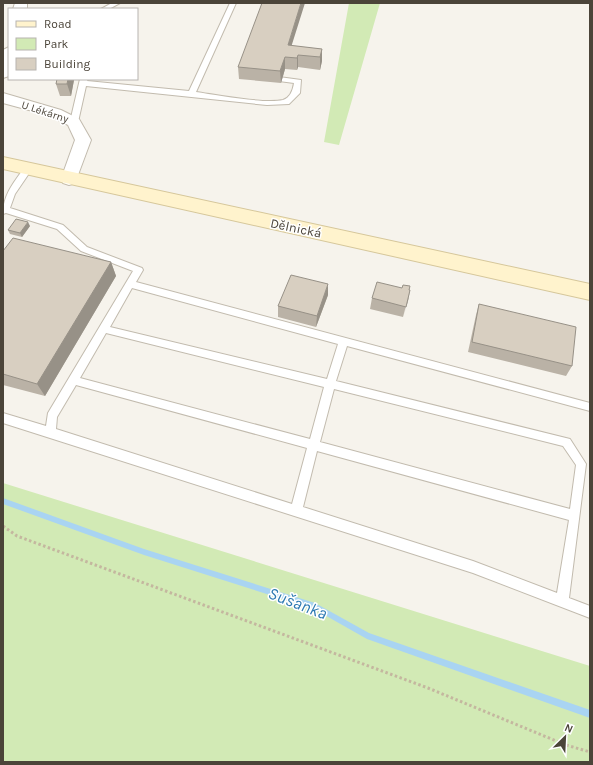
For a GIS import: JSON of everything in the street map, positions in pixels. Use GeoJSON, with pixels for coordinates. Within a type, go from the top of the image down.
{"type":"FeatureCollection","features":[{"type":"Feature","properties":{"kind":"main road","name":"Dělnická"},"geometry":{"type":"LineString","coordinates":[[3,163],[69,179],[590,292]]}},
{"type":"Feature","properties":{"kind":"street"},"geometry":{"type":"LineString","coordinates":[[3,74],[8,55]]}},
{"type":"Feature","properties":{"kind":"street","name":"U Lékárny"},"geometry":{"type":"LineString","coordinates":[[3,98],[56,114],[74,122],[83,140],[69,179]]}},
{"type":"Feature","properties":{"kind":"lane"},"geometry":{"type":"LineString","coordinates":[[106,8],[117,3]]}},
{"type":"Feature","properties":{"kind":"lane"},"geometry":{"type":"LineString","coordinates":[[192,94],[233,3]]}},
{"type":"Feature","properties":{"kind":"lane"},"geometry":{"type":"LineString","coordinates":[[74,122],[83,81],[267,103],[286,102],[296,93],[298,82],[282,79]]}},
{"type":"Feature","properties":{"kind":"lane"},"geometry":{"type":"LineString","coordinates":[[28,168],[11,193],[4,210],[60,227],[84,249],[139,270],[52,416],[51,432]]}},
{"type":"Feature","properties":{"kind":"lane"},"geometry":{"type":"LineString","coordinates":[[130,284],[590,407]]}},
{"type":"Feature","properties":{"kind":"lane"},"geometry":{"type":"LineString","coordinates":[[104,329],[566,442],[581,464],[562,602]]}},
{"type":"Feature","properties":{"kind":"lane"},"geometry":{"type":"LineString","coordinates":[[296,511],[330,384],[344,341]]}},
{"type":"Feature","properties":{"kind":"lane"},"geometry":{"type":"LineString","coordinates":[[73,380],[575,516]]}},
{"type":"Feature","properties":{"kind":"lane"},"geometry":{"type":"LineString","coordinates":[[3,418],[473,567],[590,612]]}},
{"type":"Feature","properties":{"kind":"path"},"geometry":{"type":"LineString","coordinates":[[3,526],[17,536],[428,688],[566,745],[590,752]]}},
{"type":"Feature","properties":{"kind":"green space"},"geometry":{"type":"Polygon","coordinates":[[[349,3],[380,3],[339,145],[324,142],[349,3]]]}},
{"type":"Feature","properties":{"kind":"green space"},"geometry":{"type":"Polygon","coordinates":[[[3,483],[590,666],[590,762],[3,762],[3,483]]]}},
{"type":"Feature","properties":{"kind":"building"},"geometry":{"type":"Polygon","coordinates":[[[262,3],[301,3],[288,45],[322,49],[320,57],[298,55],[297,58],[285,57],[280,71],[238,67],[262,3]]]}},
{"type":"Feature","properties":{"kind":"building"},"geometry":{"type":"Polygon","coordinates":[[[57,80],[68,80],[67,84],[56,84],[57,80]]]}},
{"type":"Feature","properties":{"kind":"building"},"geometry":{"type":"Polygon","coordinates":[[[16,219],[28,222],[20,233],[8,230],[16,219]]]}},
{"type":"Feature","properties":{"kind":"building"},"geometry":{"type":"Polygon","coordinates":[[[13,238],[111,262],[37,384],[3,374],[3,251],[13,238]]]}},
{"type":"Feature","properties":{"kind":"building"},"geometry":{"type":"Polygon","coordinates":[[[291,275],[328,284],[317,316],[278,306],[291,275]]]}},
{"type":"Feature","properties":{"kind":"building"},"geometry":{"type":"Polygon","coordinates":[[[377,282],[402,288],[403,285],[410,286],[406,307],[372,298],[377,282]]]}},
{"type":"Feature","properties":{"kind":"building"},"geometry":{"type":"Polygon","coordinates":[[[479,304],[576,327],[572,366],[472,342],[479,304]]]}},
{"type":"Feature","properties":{"kind":"waterway","name":"Sušanka"},"geometry":{"type":"LineString","coordinates":[[3,501],[144,552],[315,606],[367,636],[590,714]]}}]}
